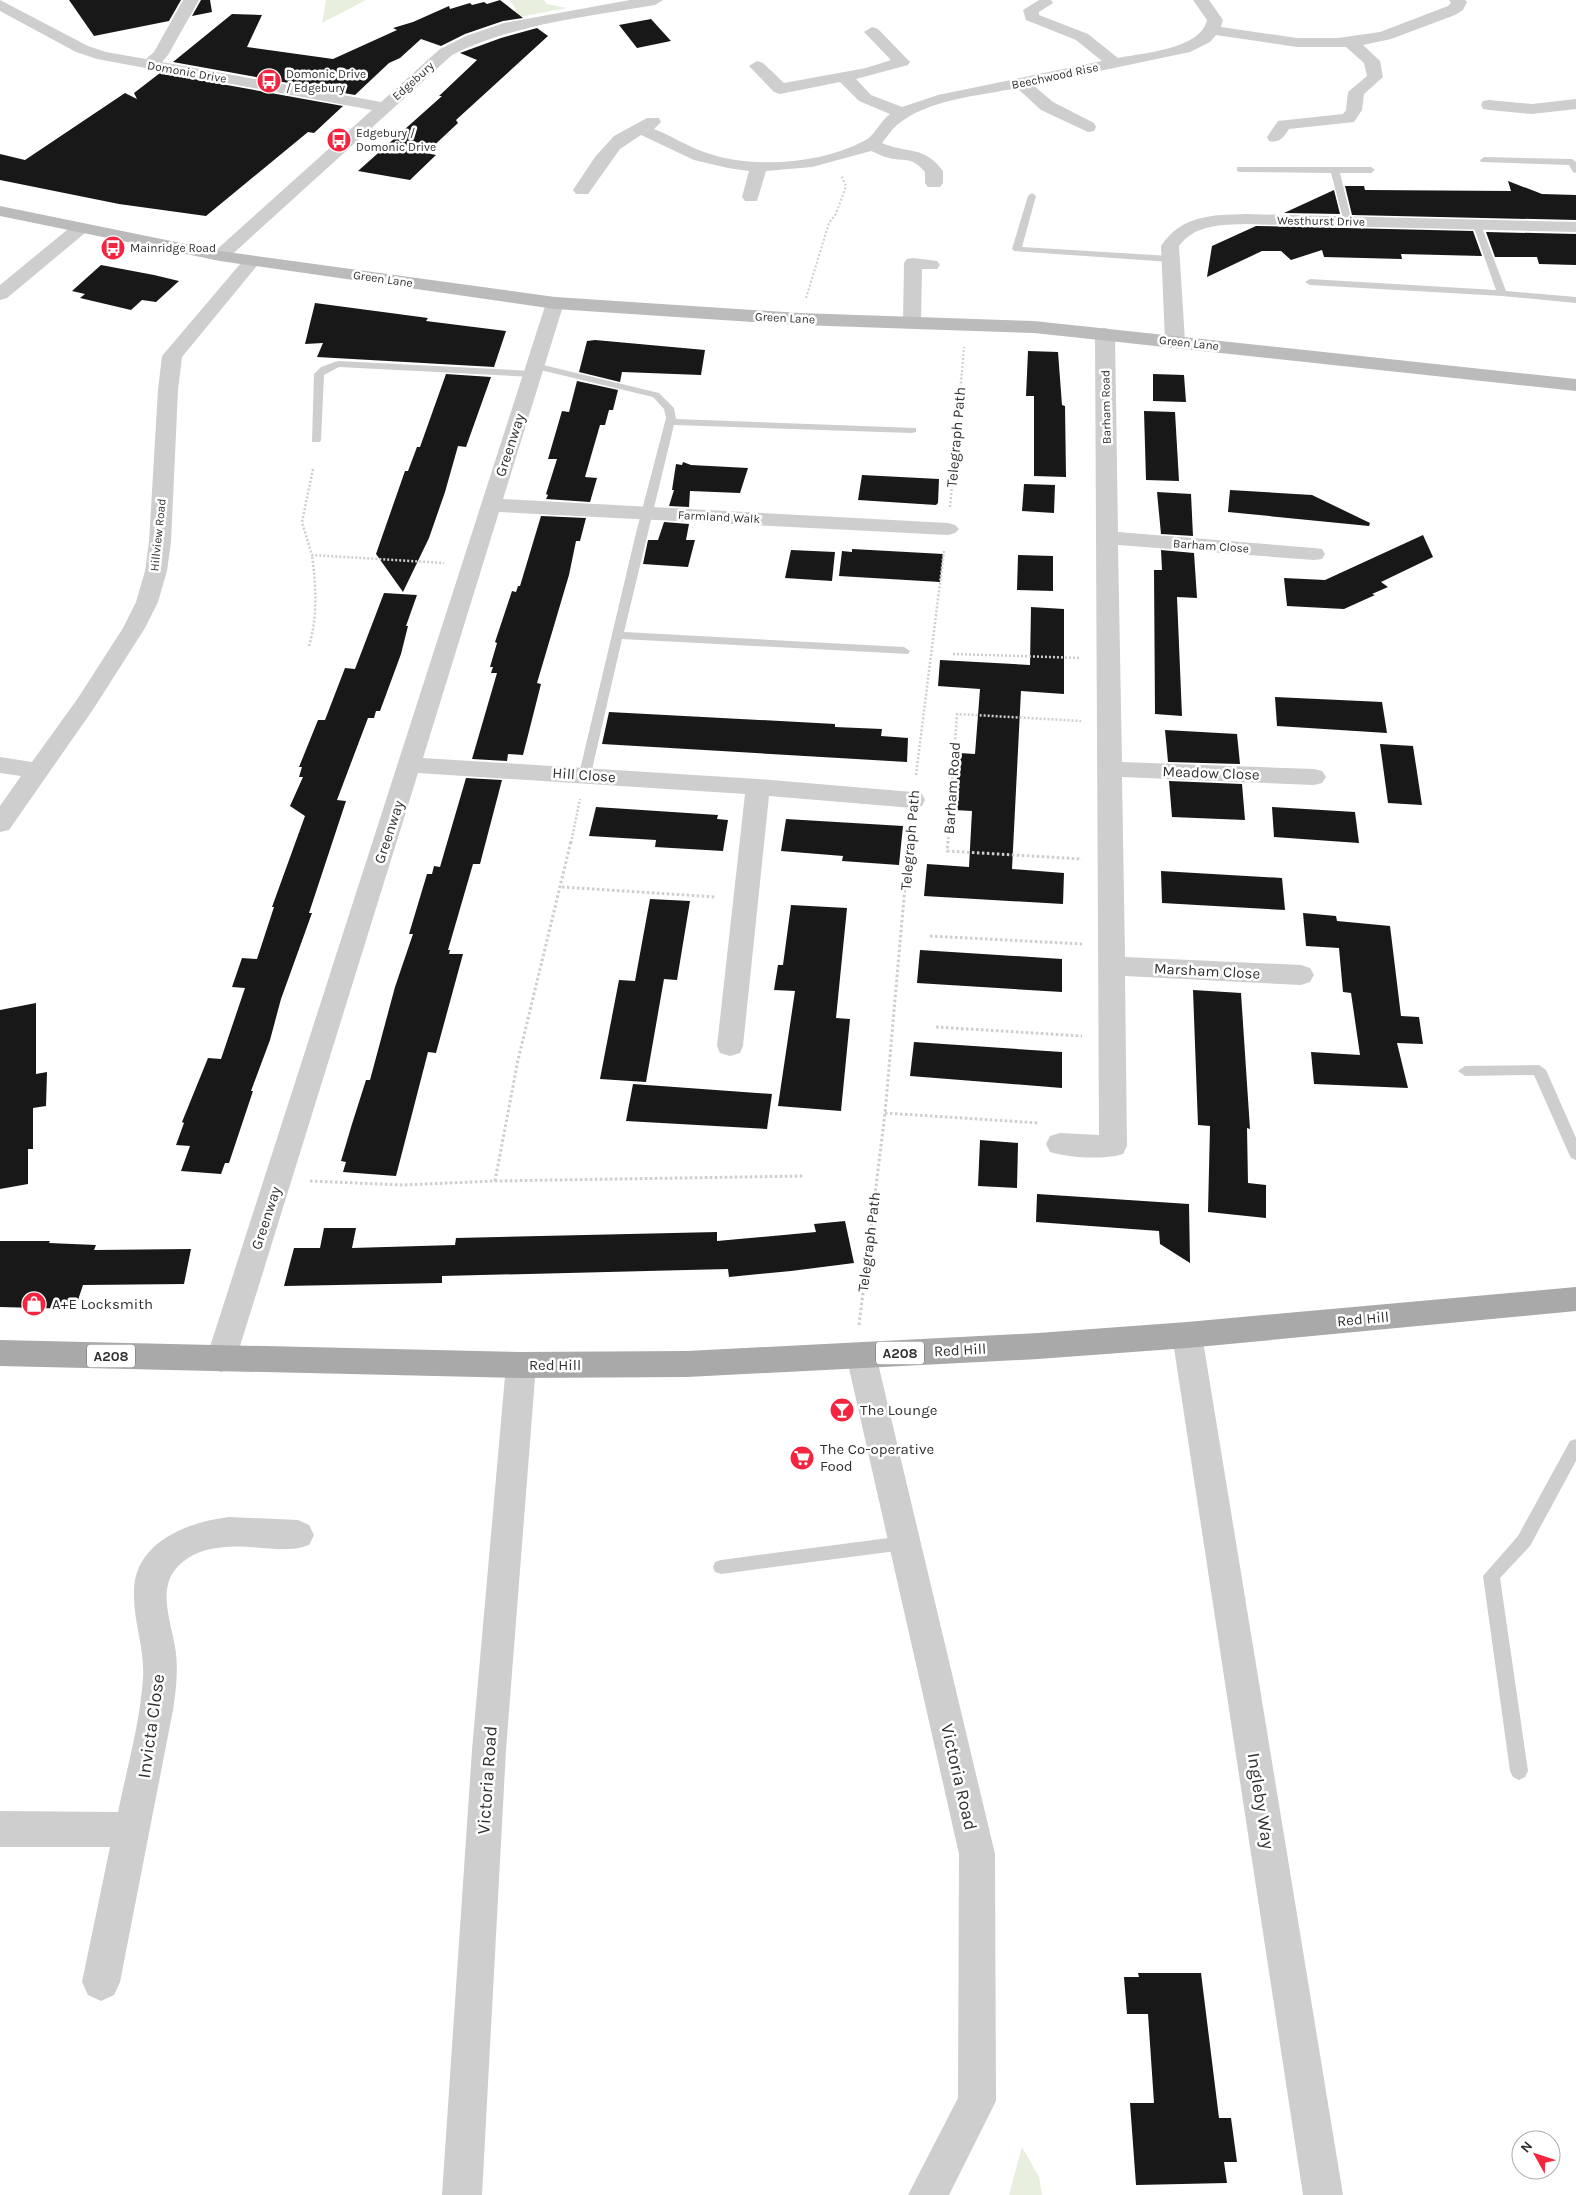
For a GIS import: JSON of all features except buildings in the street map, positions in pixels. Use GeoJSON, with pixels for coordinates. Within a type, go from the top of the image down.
{"type":"FeatureCollection","features":[{"type":"Feature","properties":{"kind":"main road","name":"Green Lane"},"geometry":{"type":"LineString","coordinates":[[0,211],[79,229],[252,262],[554,303],[800,319],[967,324],[1106,334],[1576,385]]}},
{"type":"Feature","properties":{"kind":"main road","name":"Red Hill"},"geometry":{"type":"LineString","coordinates":[[221,1359],[521,1365],[687,1364],[1029,1347],[1187,1335],[1576,1299]]}},
{"type":"Feature","properties":{"kind":"main road","name":"A208"},"geometry":{"type":"LineString","coordinates":[[0,1353],[221,1359]]}},
{"type":"Feature","properties":{"kind":"street"},"geometry":{"type":"LineString","coordinates":[[149,65],[160,55],[191,0]]}},
{"type":"Feature","properties":{"kind":"street","name":"Edgebury"},"geometry":{"type":"LineString","coordinates":[[220,256],[446,52],[472,38],[504,28],[655,0]]}},
{"type":"Feature","properties":{"kind":"street"},"geometry":{"type":"LineString","coordinates":[[1201,0],[1215,20],[1214,30],[1292,43],[1350,42],[1380,37],[1423,20],[1448,13],[1458,7],[1460,2],[1457,0]]}},
{"type":"Feature","properties":{"kind":"street"},"geometry":{"type":"LineString","coordinates":[[1044,3],[1031,10],[1031,17],[1039,22],[1082,37],[1116,64]]}},
{"type":"Feature","properties":{"kind":"street","name":"Domonic Drive"},"geometry":{"type":"LineString","coordinates":[[0,5],[82,49],[103,56],[384,107]]}},
{"type":"Feature","properties":{"kind":"street","name":"Beechwood Rise"},"geometry":{"type":"LineString","coordinates":[[872,144],[888,124],[902,113],[938,100],[1184,49],[1205,39],[1214,30]]}},
{"type":"Feature","properties":{"kind":"street"},"geometry":{"type":"LineString","coordinates":[[757,66],[780,89],[844,77],[902,62],[872,32]]}},
{"type":"Feature","properties":{"kind":"street"},"geometry":{"type":"LineString","coordinates":[[1275,137],[1284,125],[1348,118],[1354,110],[1356,92],[1375,77],[1372,61],[1350,42]]}},
{"type":"Feature","properties":{"kind":"street"},"geometry":{"type":"LineString","coordinates":[[844,77],[865,98],[902,113]]}},
{"type":"Feature","properties":{"kind":"street"},"geometry":{"type":"LineString","coordinates":[[1022,83],[1047,106],[1088,127]]}},
{"type":"Feature","properties":{"kind":"street"},"geometry":{"type":"LineString","coordinates":[[1488,105],[1532,108],[1576,104]]}},
{"type":"Feature","properties":{"kind":"street"},"geometry":{"type":"LineString","coordinates":[[1045,124],[1065,115]]}},
{"type":"Feature","properties":{"kind":"street"},"geometry":{"type":"LineString","coordinates":[[582,190],[591,172],[624,136],[648,126],[662,136],[707,159],[759,167],[798,164],[830,158],[872,144],[892,154],[911,154],[924,160],[934,171],[934,183]]}},
{"type":"Feature","properties":{"kind":"street"},"geometry":{"type":"LineString","coordinates":[[751,197],[759,167]]}},
{"type":"Feature","properties":{"kind":"street","name":"Westhurst Drive"},"geometry":{"type":"LineString","coordinates":[[1175,341],[1170,246],[1176,235],[1193,225],[1219,220],[1246,219],[1576,227]]}},
{"type":"Feature","properties":{"kind":"street"},"geometry":{"type":"LineString","coordinates":[[0,294],[79,229]]}},
{"type":"Feature","properties":{"kind":"street","name":"Hillview Road"},"geometry":{"type":"LineString","coordinates":[[0,824],[118,653],[134,628],[147,602],[156,572],[160,542],[168,390],[172,356],[252,262]]}},
{"type":"Feature","properties":{"kind":"street"},"geometry":{"type":"LineString","coordinates":[[912,322],[914,263]]}},
{"type":"Feature","properties":{"kind":"street","name":"Greenway"},"geometry":{"type":"LineString","coordinates":[[221,1359],[410,765],[554,303]]}},
{"type":"Feature","properties":{"kind":"street","name":"Barham Road"},"geometry":{"type":"LineString","coordinates":[[1060,1144],[1113,1146],[1113,956],[1110,861],[1106,334]]}},
{"type":"Feature","properties":{"kind":"street","name":"Farmland Walk"},"geometry":{"type":"LineString","coordinates":[[491,505],[948,529]]}},
{"type":"Feature","properties":{"kind":"street","name":"Barham Close"},"geometry":{"type":"LineString","coordinates":[[1108,538],[1314,554]]}},
{"type":"Feature","properties":{"kind":"street"},"geometry":{"type":"LineString","coordinates":[[0,765],[38,770]]}},
{"type":"Feature","properties":{"kind":"street","name":"Hill Close"},"geometry":{"type":"LineString","coordinates":[[410,765],[585,774],[913,800]]}},
{"type":"Feature","properties":{"kind":"street","name":"Meadow Close"},"geometry":{"type":"LineString","coordinates":[[1109,769],[1314,777]]}},
{"type":"Feature","properties":{"kind":"street"},"geometry":{"type":"LineString","coordinates":[[730,1046],[758,787]]}},
{"type":"Feature","properties":{"kind":"street","name":"Marsham Close"},"geometry":{"type":"LineString","coordinates":[[1113,956],[1300,975]]}},
{"type":"Feature","properties":{"kind":"street","name":"Ingleby Way"},"geometry":{"type":"LineString","coordinates":[[1187,1335],[1323,2195]]}},
{"type":"Feature","properties":{"kind":"street","name":"Victoria Road"},"geometry":{"type":"LineString","coordinates":[[858,1356],[977,1854],[978,2101],[928,2195]]}},
{"type":"Feature","properties":{"kind":"street","name":"Victoria Road"},"geometry":{"type":"LineString","coordinates":[[462,2195],[489,1750],[521,1365]]}},
{"type":"Feature","properties":{"kind":"street","name":"Invicta Close"},"geometry":{"type":"LineString","coordinates":[[101,1982],[155,1719],[160,1666],[150,1591],[153,1573],[162,1560],[175,1548],[190,1538],[210,1532],[298,1535]]}},
{"type":"Feature","properties":{"kind":"street"},"geometry":{"type":"LineString","coordinates":[[0,1829],[133,1830]]}},
{"type":"Feature","properties":{"kind":"lane"},"geometry":{"type":"LineString","coordinates":[[1484,160],[1574,161],[1576,170]]}},
{"type":"Feature","properties":{"kind":"lane"},"geometry":{"type":"LineString","coordinates":[[1240,169],[1371,170]]}},
{"type":"Feature","properties":{"kind":"lane"},"geometry":{"type":"LineString","coordinates":[[1335,170],[1348,222]]}},
{"type":"Feature","properties":{"kind":"lane"},"geometry":{"type":"LineString","coordinates":[[1032,196],[1017,249],[1170,259]]}},
{"type":"Feature","properties":{"kind":"lane"},"geometry":{"type":"LineString","coordinates":[[1477,225],[1502,293]]}},
{"type":"Feature","properties":{"kind":"lane"},"geometry":{"type":"LineString","coordinates":[[1310,282],[1502,293],[1576,300]]}},
{"type":"Feature","properties":{"kind":"lane"},"geometry":{"type":"LineString","coordinates":[[316,440],[319,374],[330,366],[534,370],[656,395],[669,408],[670,422],[646,513],[585,774]]}},
{"type":"Feature","properties":{"kind":"lane"},"geometry":{"type":"LineString","coordinates":[[670,422],[912,430]]}},
{"type":"Feature","properties":{"kind":"lane"},"geometry":{"type":"LineString","coordinates":[[618,634],[904,651]]}},
{"type":"Feature","properties":{"kind":"lane"},"geometry":{"type":"LineString","coordinates":[[1465,1072],[1539,1070],[1576,1154]]}},
{"type":"Feature","properties":{"kind":"lane"},"geometry":{"type":"LineString","coordinates":[[1519,1771],[1491,1576],[1524,1541],[1576,1446]]}},
{"type":"Feature","properties":{"kind":"lane"},"geometry":{"type":"LineString","coordinates":[[721,1567],[904,1543]]}},
{"type":"Feature","properties":{"kind":"path"},"geometry":{"type":"LineString","coordinates":[[800,319],[828,223],[836,214],[846,186],[830,158]]}},
{"type":"Feature","properties":{"kind":"path","name":"Telegraph Path"},"geometry":{"type":"LineString","coordinates":[[858,1356],[885,1113],[913,800],[948,529],[967,324]]}},
{"type":"Feature","properties":{"kind":"path"},"geometry":{"type":"LineString","coordinates":[[309,646],[316,622],[317,594],[312,555],[302,522],[314,469]]}},
{"type":"Feature","properties":{"kind":"path"},"geometry":{"type":"LineString","coordinates":[[312,555],[472,564]]}},
{"type":"Feature","properties":{"kind":"path"},"geometry":{"type":"LineString","coordinates":[[953,654],[1109,659]]}},
{"type":"Feature","properties":{"kind":"path","name":"Barham Road"},"geometry":{"type":"LineString","coordinates":[[1109,723],[957,714],[947,851],[1110,861]]}},
{"type":"Feature","properties":{"kind":"path"},"geometry":{"type":"LineString","coordinates":[[495,1181],[518,1060],[562,888],[585,774]]}},
{"type":"Feature","properties":{"kind":"path"},"geometry":{"type":"LineString","coordinates":[[562,888],[746,899]]}},
{"type":"Feature","properties":{"kind":"path"},"geometry":{"type":"LineString","coordinates":[[930,936],[1113,956]]}},
{"type":"Feature","properties":{"kind":"path"},"geometry":{"type":"LineString","coordinates":[[936,1027],[1113,1038]]}},
{"type":"Feature","properties":{"kind":"path"},"geometry":{"type":"LineString","coordinates":[[885,1113],[1042,1124]]}},
{"type":"Feature","properties":{"kind":"path"},"geometry":{"type":"LineString","coordinates":[[278,1180],[403,1185],[495,1181],[804,1176]]}},
{"type":"Feature","properties":{"kind":"green space"},"geometry":{"type":"Polygon","coordinates":[[[326,0],[366,0],[322,23],[326,0]]]}},
{"type":"Feature","properties":{"kind":"green space"},"geometry":{"type":"Polygon","coordinates":[[[510,0],[544,0],[547,4],[567,8],[509,19],[516,9],[510,0]]]}},
{"type":"Feature","properties":{"kind":"green space"},"geometry":{"type":"Polygon","coordinates":[[[1022,2147],[1039,2177],[1042,2195],[1009,2195],[1022,2147]]]}},
{"type":"Feature","properties":{"kind":"place","name":"Domonic Drive / Edgebury"},"geometry":{"type":"Point","coordinates":[269,81]}},
{"type":"Feature","properties":{"kind":"place","name":"Edgebury / Domonic Drive"},"geometry":{"type":"Point","coordinates":[339,140]}},
{"type":"Feature","properties":{"kind":"place","name":"Mainridge Road"},"geometry":{"type":"Point","coordinates":[113,248]}},
{"type":"Feature","properties":{"kind":"place","name":"A+E Locksmith"},"geometry":{"type":"Point","coordinates":[34,1304]}},
{"type":"Feature","properties":{"kind":"place","name":"The Lounge"},"geometry":{"type":"Point","coordinates":[842,1410]}},
{"type":"Feature","properties":{"kind":"place","name":"The Co-operative Food"},"geometry":{"type":"Point","coordinates":[802,1458]}}]}
